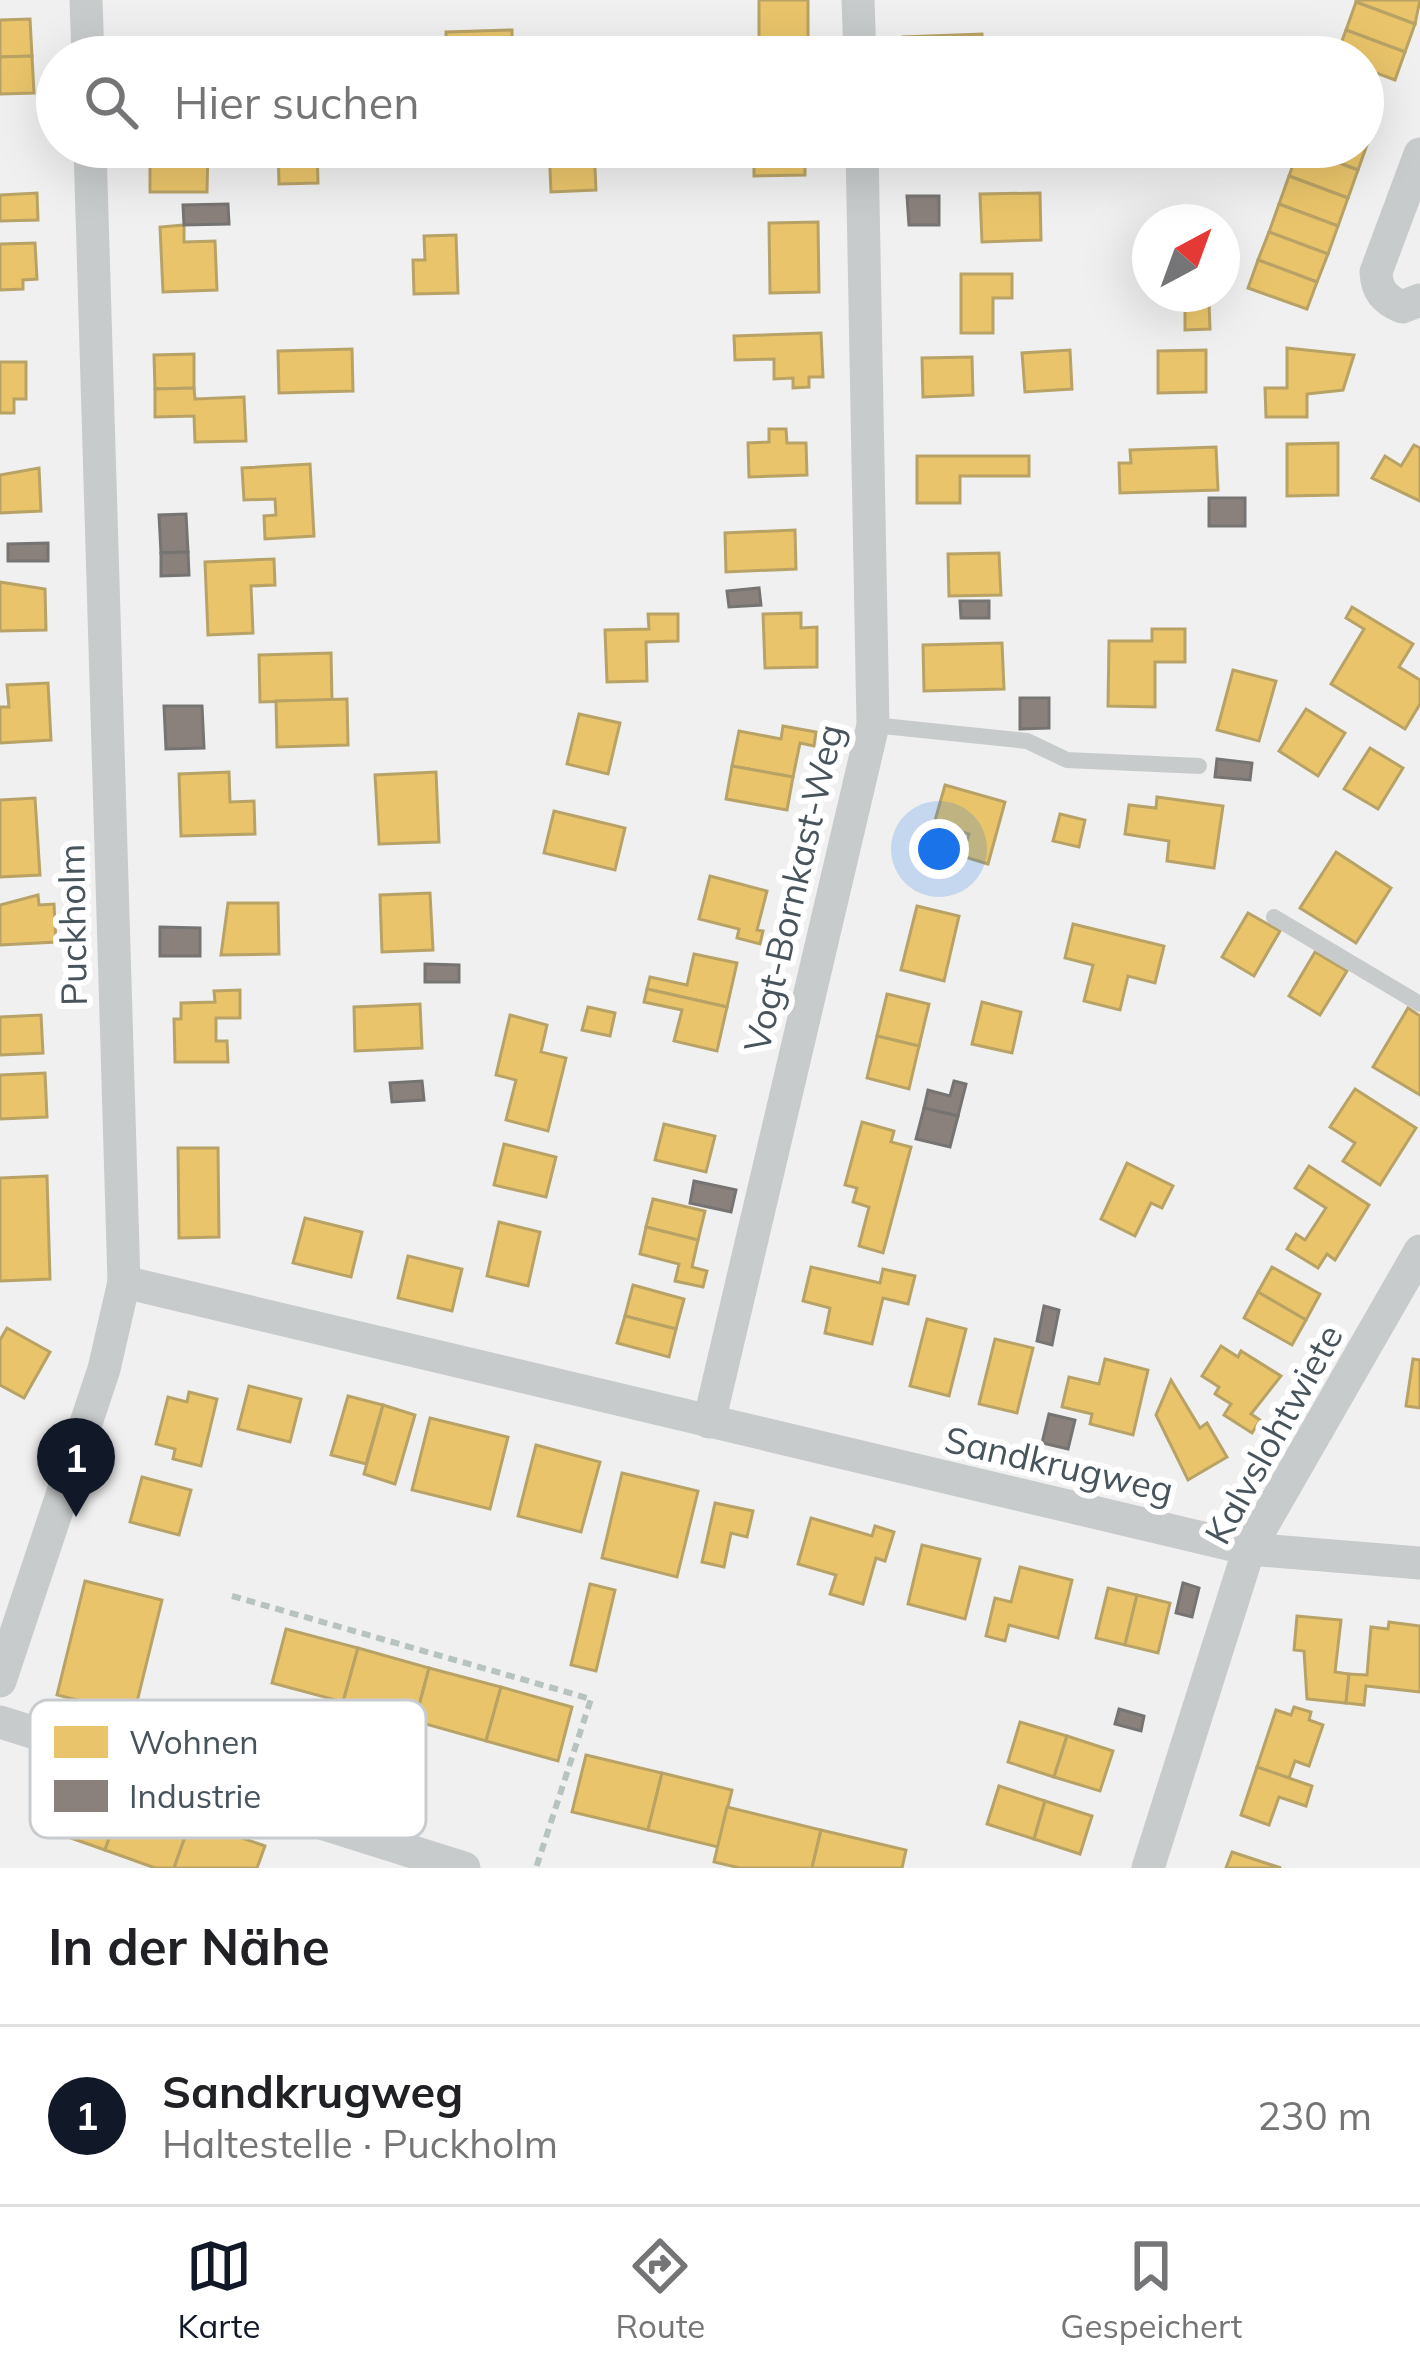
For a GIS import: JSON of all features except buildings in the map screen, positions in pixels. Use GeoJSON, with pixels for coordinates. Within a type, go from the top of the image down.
{"type":"FeatureCollection","features":[{"type":"Feature","properties":{"kind":"street"},"geometry":{"type":"LineString","coordinates":[[86,0],[87,36]]}},
{"type":"Feature","properties":{"kind":"street"},"geometry":{"type":"LineString","coordinates":[[858,0],[859,36]]}},
{"type":"Feature","properties":{"kind":"street"},"geometry":{"type":"LineString","coordinates":[[1420,154],[1376,272],[1377,287],[1402,307],[1420,300]]}},
{"type":"Feature","properties":{"kind":"street","name":"Puckholm"},"geometry":{"type":"LineString","coordinates":[[0,1681],[104,1369],[124,1282],[91,168]]}},
{"type":"Feature","properties":{"kind":"street","name":"Vogt-Bornkast-Weg"},"geometry":{"type":"LineString","coordinates":[[709,1422],[873,724],[862,168]]}},
{"type":"Feature","properties":{"kind":"street"},"geometry":{"type":"LineString","coordinates":[[1407,192],[1420,236]]}},
{"type":"Feature","properties":{"kind":"street","name":"Kalvslohtwiete"},"geometry":{"type":"LineString","coordinates":[[1148,1868],[1249,1549],[1420,1251]]}},
{"type":"Feature","properties":{"kind":"street","name":"Sandkrugweg"},"geometry":{"type":"LineString","coordinates":[[124,1282],[1249,1549],[1420,1563]]}},
{"type":"Feature","properties":{"kind":"street"},"geometry":{"type":"LineString","coordinates":[[0,1722],[30,1731]]}},
{"type":"Feature","properties":{"kind":"street"},"geometry":{"type":"LineString","coordinates":[[369,1838],[464,1868]]}},
{"type":"Feature","properties":{"kind":"lane"},"geometry":{"type":"LineString","coordinates":[[873,724],[1027,741],[1067,760],[1199,766]]}},
{"type":"Feature","properties":{"kind":"lane"},"geometry":{"type":"LineString","coordinates":[[1274,917],[1420,1004]]}},
{"type":"Feature","properties":{"kind":"path"},"geometry":{"type":"LineString","coordinates":[[232,1596],[591,1699],[536,1868]]}},
{"type":"Feature","properties":{"kind":"place","name":"Sandkrugweg"},"geometry":{"type":"Point","coordinates":[76,1517]}}]}
